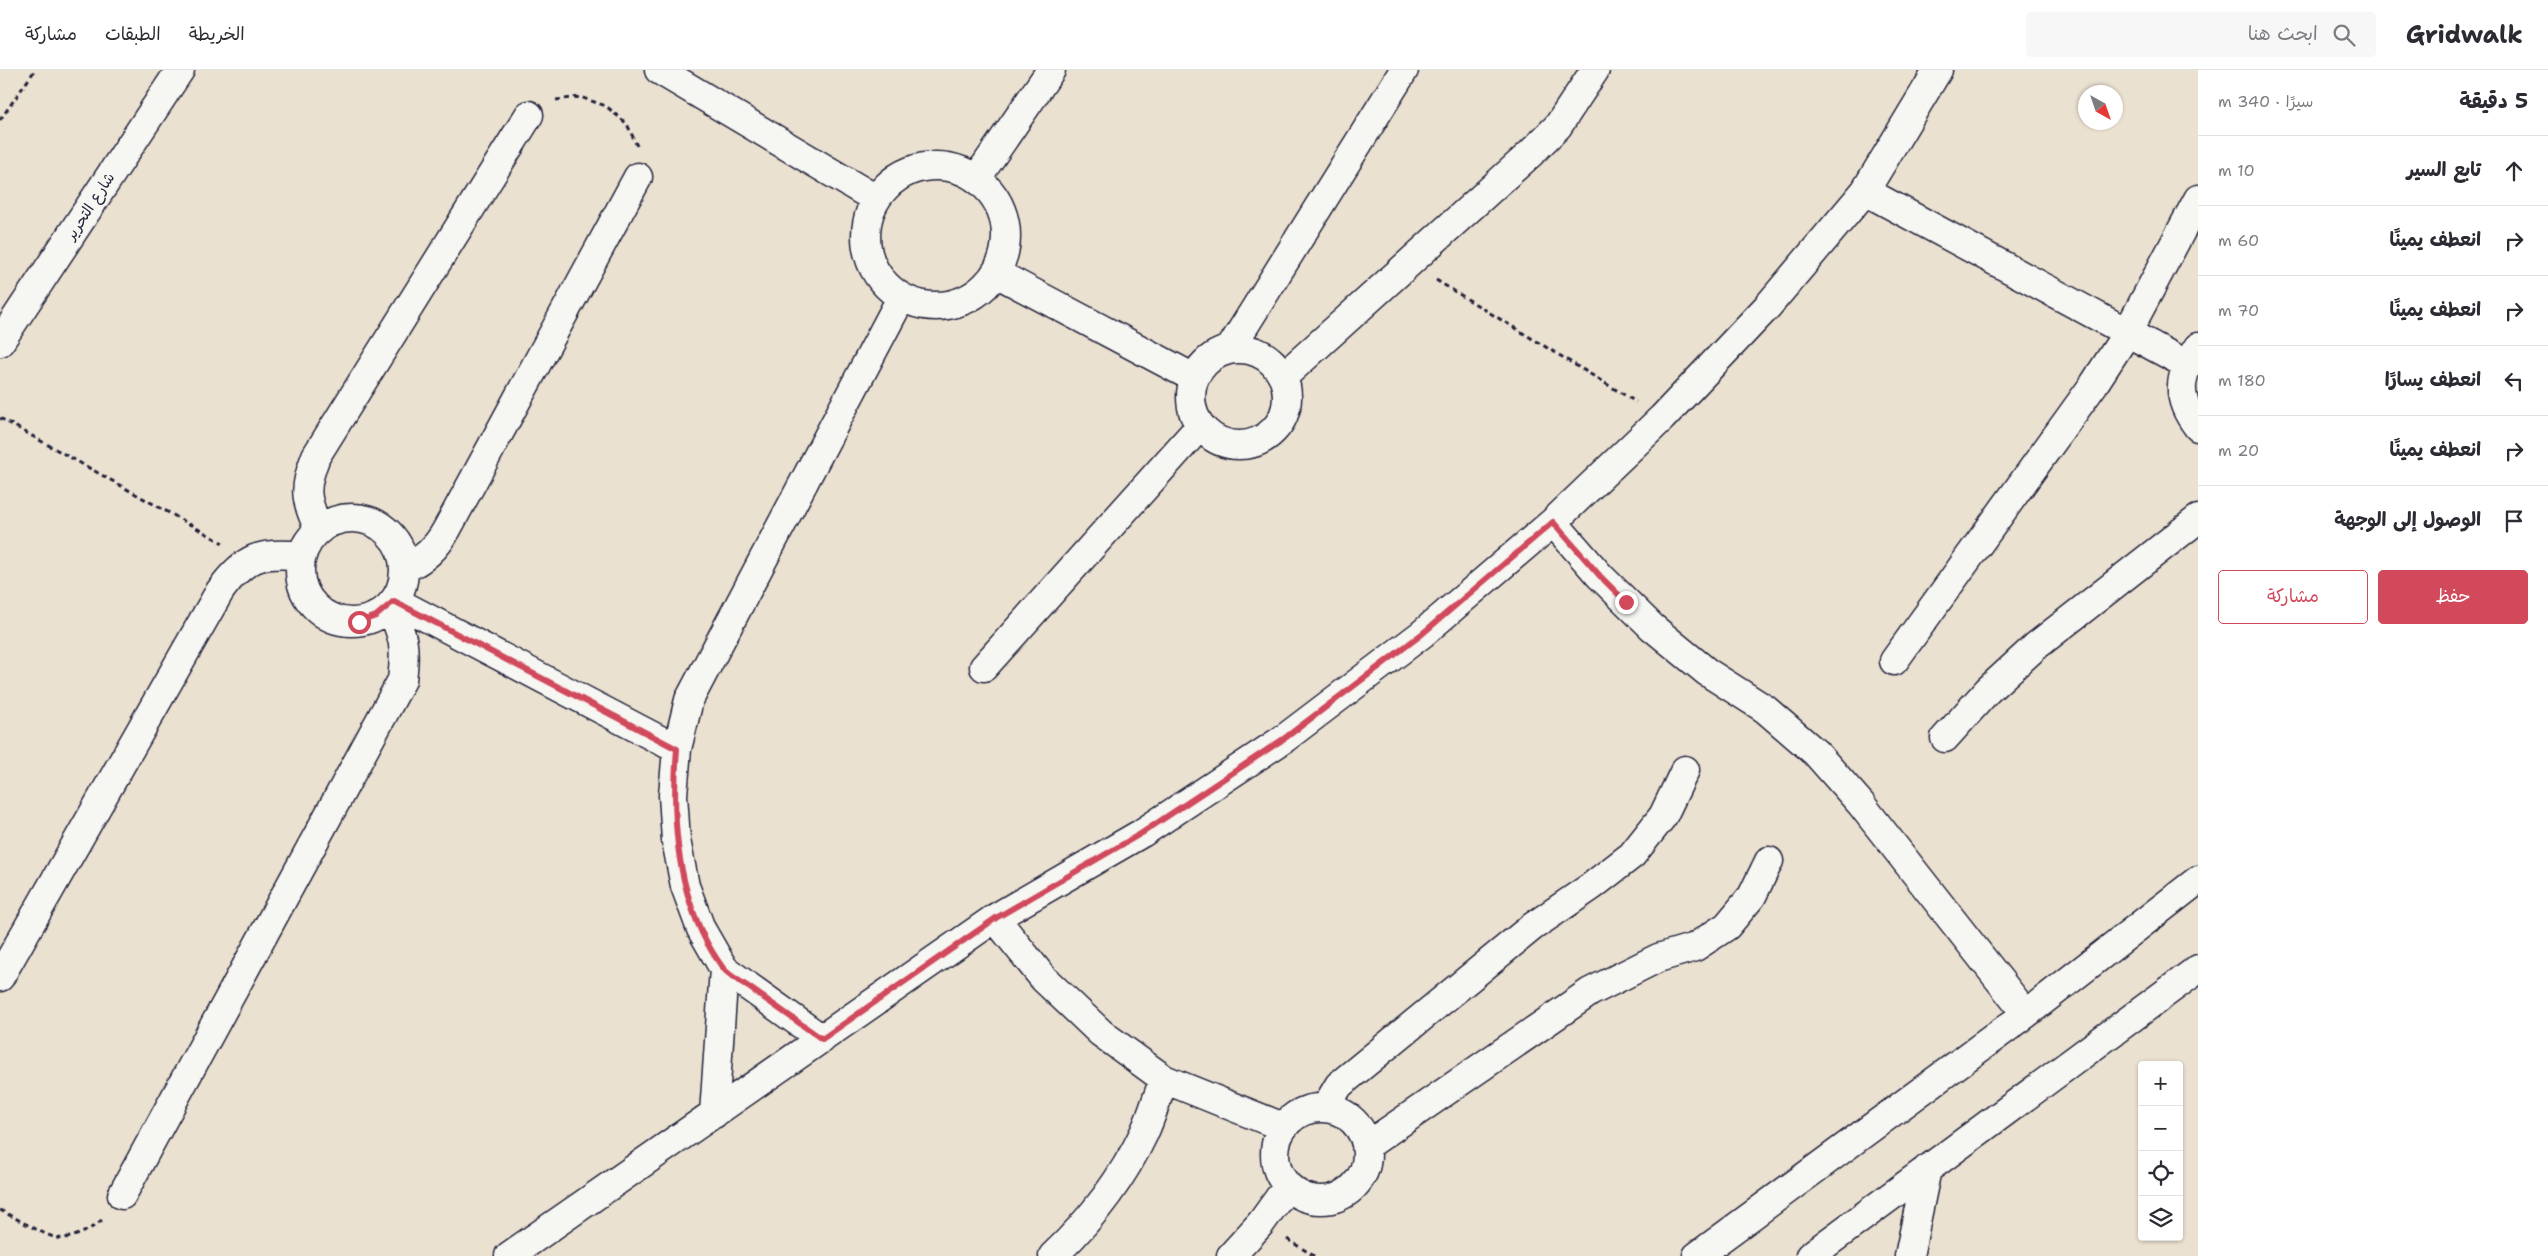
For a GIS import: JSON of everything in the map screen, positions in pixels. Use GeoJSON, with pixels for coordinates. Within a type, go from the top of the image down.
{"type":"FeatureCollection","features":[{"type":"Feature","properties":{"kind":"street","name":"شارع التحرير"},"geometry":{"type":"LineString","coordinates":[[0,342],[180,70]]}},
{"type":"Feature","properties":{"kind":"street"},"geometry":{"type":"LineString","coordinates":[[659,70],[876,199]]}},
{"type":"Feature","properties":{"kind":"street"},"geometry":{"type":"LineString","coordinates":[[977,178],[1051,70]]}},
{"type":"Feature","properties":{"kind":"street"},"geometry":{"type":"LineString","coordinates":[[1230,349],[1404,70]]}},
{"type":"Feature","properties":{"kind":"street"},"geometry":{"type":"LineString","coordinates":[[1284,376],[1530,154],[1558,126],[1595,70]]}},
{"type":"Feature","properties":{"kind":"street"},"geometry":{"type":"LineString","coordinates":[[509,1256],[996,918],[1142,833],[1285,738],[1422,634],[1553,522],[1662,418],[1766,307],[1865,191],[1938,70]]}},
{"type":"Feature","properties":{"kind":"street"},"geometry":{"type":"LineString","coordinates":[[319,530],[308,504],[307,479],[316,456],[528,115]]}},
{"type":"Feature","properties":{"kind":"street"},"geometry":{"type":"LineString","coordinates":[[951,166],[977,178],[995,197],[1006,222],[1006,248],[996,273],[970,298],[936,307],[901,298],[883,284],[871,264],[865,242],[867,220],[876,199],[896,178],[922,167],[951,166]]}},
{"type":"Feature","properties":{"kind":"street"},"geometry":{"type":"LineString","coordinates":[[404,569],[424,559],[437,546],[638,177]]}},
{"type":"Feature","properties":{"kind":"street"},"geometry":{"type":"LineString","coordinates":[[1865,191],[2127,333],[2192,355],[2182,382],[2183,400],[2189,416],[2198,427]]}},
{"type":"Feature","properties":{"kind":"street"},"geometry":{"type":"LineString","coordinates":[[1894,661],[2094,384],[2127,333],[2198,199]]}},
{"type":"Feature","properties":{"kind":"street"},"geometry":{"type":"LineString","coordinates":[[996,273],[1194,378]]}},
{"type":"Feature","properties":{"kind":"street"},"geometry":{"type":"LineString","coordinates":[[822,1039],[724,969],[701,929],[686,886],[676,840],[673,795],[677,749],[689,700],[901,298]]}},
{"type":"Feature","properties":{"kind":"street"},"geometry":{"type":"LineString","coordinates":[[1230,349],[1252,349],[1271,359],[1284,376],[1288,396],[1284,416],[1272,432],[1255,443],[1235,445],[1215,439],[1200,426],[1191,403],[1194,378],[1208,359],[1230,349]]}},
{"type":"Feature","properties":{"kind":"street"},"geometry":{"type":"LineString","coordinates":[[984,667],[1200,426]]}},
{"type":"Feature","properties":{"kind":"street"},"geometry":{"type":"LineString","coordinates":[[356,518],[374,523],[390,534],[400,550],[404,569],[402,586],[392,604],[376,616],[359,622],[342,621],[326,615],[312,604],[304,589],[300,572],[302,556],[309,541],[319,530],[336,521],[356,518]]}},
{"type":"Feature","properties":{"kind":"street"},"geometry":{"type":"LineString","coordinates":[[1945,738],[1988,690],[2036,646],[2198,519]]}},
{"type":"Feature","properties":{"kind":"street"},"geometry":{"type":"LineString","coordinates":[[1553,522],[1600,576],[1652,627],[1707,672],[1764,709],[1816,753],[1861,804],[2026,1014]]}},
{"type":"Feature","properties":{"kind":"street"},"geometry":{"type":"LineString","coordinates":[[0,977],[220,591],[233,573],[252,560],[277,553],[302,556]]}},
{"type":"Feature","properties":{"kind":"street"},"geometry":{"type":"LineString","coordinates":[[392,604],[677,749]]}},
{"type":"Feature","properties":{"kind":"street"},"geometry":{"type":"LineString","coordinates":[[122,1195],[402,680],[404,646],[401,629],[392,604]]}},
{"type":"Feature","properties":{"kind":"street"},"geometry":{"type":"LineString","coordinates":[[1326,1107],[1339,1085],[1532,927],[1592,886],[1632,855],[1663,816],[1685,770]]}},
{"type":"Feature","properties":{"kind":"street"},"geometry":{"type":"LineString","coordinates":[[1368,1145],[1590,992],[1658,958],[1695,947],[1727,926],[1752,896],[1769,861]]}},
{"type":"Feature","properties":{"kind":"street"},"geometry":{"type":"LineString","coordinates":[[1697,1256],[2026,1014],[2198,880]]}},
{"type":"Feature","properties":{"kind":"street"},"geometry":{"type":"LineString","coordinates":[[996,918],[1051,986],[1101,1033],[1164,1080],[1283,1127]]}},
{"type":"Feature","properties":{"kind":"street"},"geometry":{"type":"LineString","coordinates":[[714,1114],[724,969]]}},
{"type":"Feature","properties":{"kind":"street"},"geometry":{"type":"LineString","coordinates":[[1810,1256],[2198,969]]}},
{"type":"Feature","properties":{"kind":"street"},"geometry":{"type":"LineString","coordinates":[[1053,1256],[1080,1230],[1115,1184],[1144,1133],[1164,1080]]}},
{"type":"Feature","properties":{"kind":"street"},"geometry":{"type":"LineString","coordinates":[[1326,1107],[1341,1111],[1353,1120],[1362,1131],[1368,1145],[1368,1160],[1363,1174],[1355,1186],[1343,1195],[1329,1200],[1314,1200],[1300,1196],[1288,1187],[1278,1170],[1274,1151],[1283,1127],[1302,1111],[1326,1107]]}},
{"type":"Feature","properties":{"kind":"street"},"geometry":{"type":"LineString","coordinates":[[1909,1256],[1927,1169]]}},
{"type":"Feature","properties":{"kind":"street"},"geometry":{"type":"LineString","coordinates":[[1231,1256],[1261,1223],[1288,1187]]}},
{"type":"Feature","properties":{"kind":"path"},"geometry":{"type":"LineString","coordinates":[[0,120],[34,70]]}},
{"type":"Feature","properties":{"kind":"path"},"geometry":{"type":"LineString","coordinates":[[528,115],[552,101],[580,97],[606,106],[627,124],[638,149],[638,177]]}},
{"type":"Feature","properties":{"kind":"path"},"geometry":{"type":"LineString","coordinates":[[1409,263],[1662,418]]}},
{"type":"Feature","properties":{"kind":"path"},"geometry":{"type":"LineString","coordinates":[[0,418],[252,560]]}},
{"type":"Feature","properties":{"kind":"path"},"geometry":{"type":"LineString","coordinates":[[0,1210],[57,1238],[77,1234],[96,1226],[111,1212],[122,1195]]}},
{"type":"Feature","properties":{"kind":"route"},"geometry":{"type":"LineString","coordinates":[[359,622],[376,616],[394,601],[677,749],[673,795],[676,840],[686,886],[701,929],[724,969],[822,1039],[996,918],[1142,833],[1285,738],[1422,634],[1553,522],[1600,576],[1626,602]]}}]}
